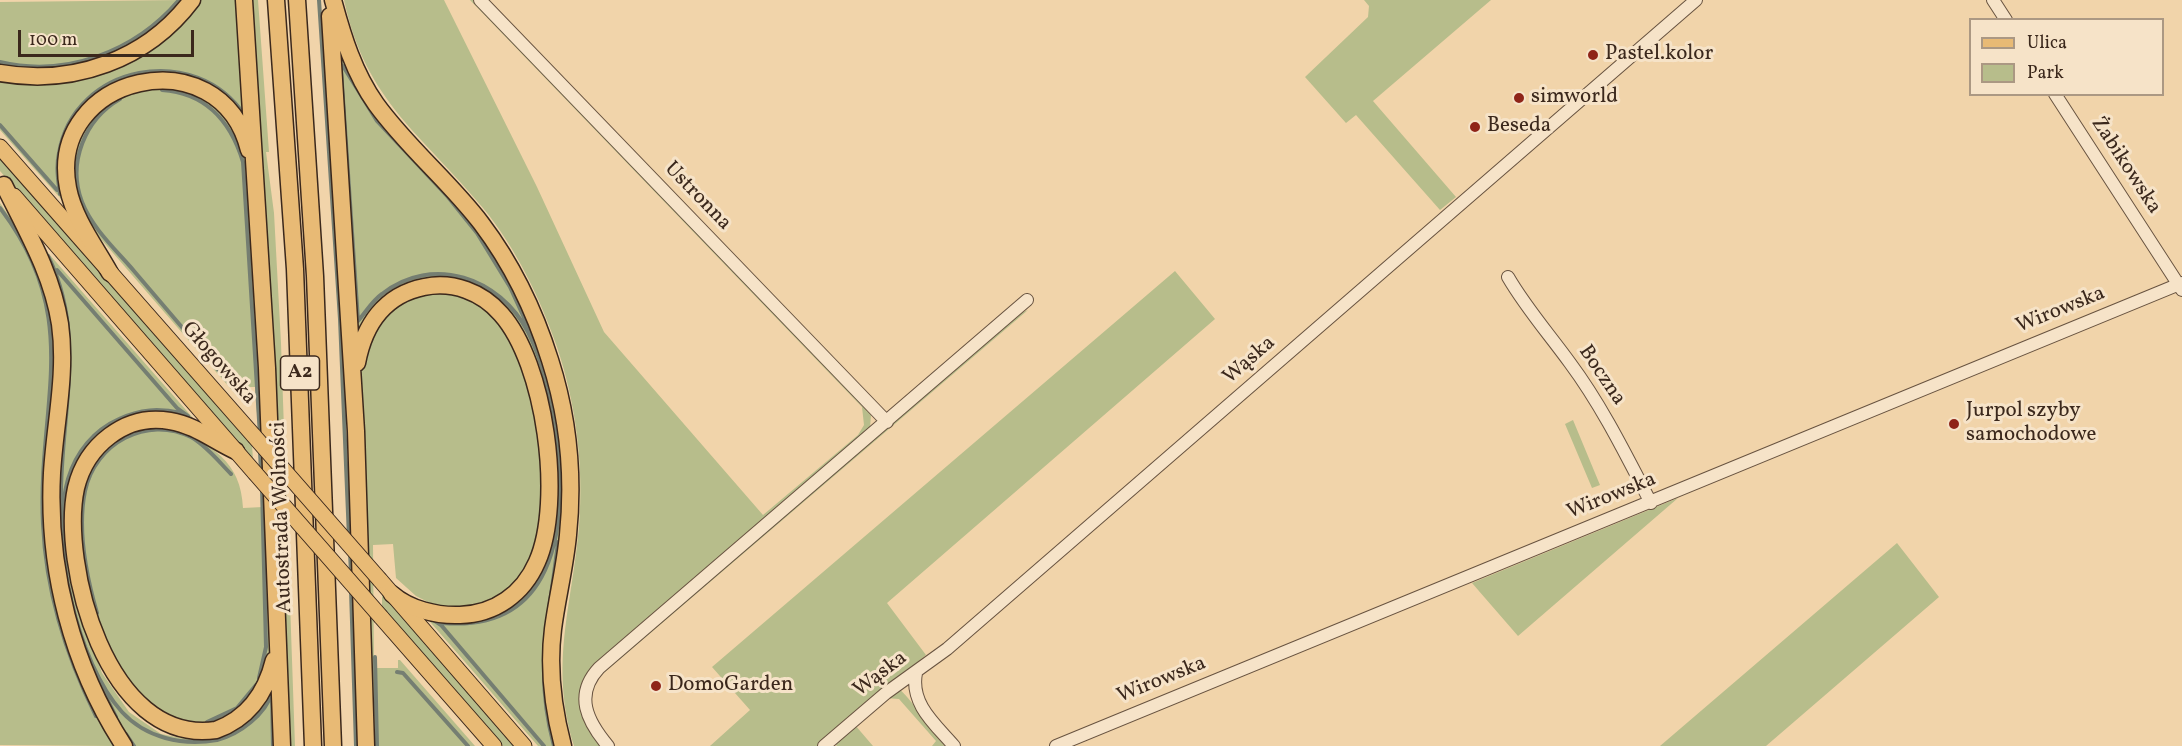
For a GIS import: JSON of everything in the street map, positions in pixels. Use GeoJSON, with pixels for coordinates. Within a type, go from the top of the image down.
{"type":"FeatureCollection","features":[{"type":"Feature","properties":{"kind":"highway"},"geometry":{"type":"LineString","coordinates":[[0,73],[52,77],[88,71],[116,61],[159,35],[192,0]]}},
{"type":"Feature","properties":{"kind":"highway"},"geometry":{"type":"LineString","coordinates":[[244,0],[257,184],[282,746]]}},
{"type":"Feature","properties":{"kind":"highway","name":"Autostrada Wolności"},"geometry":{"type":"LineString","coordinates":[[276,0],[296,293],[313,746]]}},
{"type":"Feature","properties":{"kind":"highway","name":"Autostrada Wolności"},"geometry":{"type":"LineString","coordinates":[[297,0],[316,300],[333,746]]}},
{"type":"Feature","properties":{"kind":"highway"},"geometry":{"type":"LineString","coordinates":[[331,0],[354,388],[366,746]]}},
{"type":"Feature","properties":{"kind":"highway"},"geometry":{"type":"LineString","coordinates":[[331,0],[349,52],[369,92],[397,130],[469,208],[494,241],[526,299],[551,362],[564,418],[570,483],[568,536],[553,629],[551,664],[555,711],[563,746]]}},
{"type":"Feature","properties":{"kind":"highway"},"geometry":{"type":"LineString","coordinates":[[110,273],[77,215],[68,189],[66,170],[71,144],[79,127],[88,113],[113,91],[138,82],[167,80],[185,83],[209,94],[227,109],[238,123],[248,146],[257,184]]}},
{"type":"Feature","properties":{"kind":"highway"},"geometry":{"type":"LineString","coordinates":[[2,183],[43,264],[60,323],[62,377],[52,507],[54,543],[63,601],[90,682],[124,746]]}},
{"type":"Feature","properties":{"kind":"highway"},"geometry":{"type":"LineString","coordinates":[[354,388],[363,338],[381,309],[397,297],[412,290],[434,285],[450,286],[470,291],[488,301],[508,322],[526,356],[542,418],[548,472],[546,525],[537,562],[520,589],[497,606],[463,615],[425,610],[392,594]]}},
{"type":"Feature","properties":{"kind":"highway"},"geometry":{"type":"LineString","coordinates":[[236,451],[192,427],[156,419],[126,426],[102,442],[82,469],[75,495],[73,530],[80,585],[97,645],[118,689],[143,717],[156,725],[175,731],[197,733],[212,731],[238,719],[255,704],[270,675],[277,649],[278,626]]}},
{"type":"Feature","properties":{"kind":"main road","name":"Głogowska"},"geometry":{"type":"LineString","coordinates":[[0,147],[523,745]]}},
{"type":"Feature","properties":{"kind":"main road","name":"Głogowska"},"geometry":{"type":"LineString","coordinates":[[2,183],[494,746]]}},
{"type":"Feature","properties":{"kind":"street","name":"Ustronna"},"geometry":{"type":"LineString","coordinates":[[480,0],[886,422]]}},
{"type":"Feature","properties":{"kind":"street","name":"Wąska"},"geometry":{"type":"LineString","coordinates":[[824,746],[879,699],[916,673],[1696,0]]}},
{"type":"Feature","properties":{"kind":"street"},"geometry":{"type":"LineString","coordinates":[[1993,0],[2005,18]]}},
{"type":"Feature","properties":{"kind":"street","name":"Żabikowska"},"geometry":{"type":"LineString","coordinates":[[2056,96],[2181,286]]}},
{"type":"Feature","properties":{"kind":"street","name":"Boczna"},"geometry":{"type":"LineString","coordinates":[[1508,277],[1524,304],[1570,363],[1604,416],[1651,502]]}},
{"type":"Feature","properties":{"kind":"street","name":"Wirowska"},"geometry":{"type":"LineString","coordinates":[[1056,746],[2181,286]]}},
{"type":"Feature","properties":{"kind":"street"},"geometry":{"type":"LineString","coordinates":[[608,746],[593,728],[586,710],[585,693],[591,676],[1027,300]]}},
{"type":"Feature","properties":{"kind":"street"},"geometry":{"type":"LineString","coordinates":[[916,673],[915,693],[920,706],[954,746]]}},
{"type":"Feature","properties":{"kind":"green space"},"geometry":{"type":"Polygon","coordinates":[[[184,0],[171,14],[140,39],[123,50],[86,65],[67,69],[41,70],[0,67],[0,2],[184,0]]]}},
{"type":"Feature","properties":{"kind":"green space"},"geometry":{"type":"Polygon","coordinates":[[[198,0],[240,0],[249,125],[174,74],[149,74],[124,79],[110,86],[88,103],[62,200],[0,130],[0,78],[79,78],[198,0]]]}},
{"type":"Feature","properties":{"kind":"green space"},"geometry":{"type":"Polygon","coordinates":[[[250,0],[258,0],[269,152],[266,152],[274,213],[281,343],[295,746],[287,746],[250,0]]]}},
{"type":"Feature","properties":{"kind":"green space"},"geometry":{"type":"Polygon","coordinates":[[[344,0],[444,0],[537,187],[604,332],[763,515],[858,435],[864,425],[862,407],[470,0],[474,0],[871,415],[870,428],[585,676],[580,695],[582,713],[602,746],[574,746],[563,688],[564,636],[576,556],[580,481],[574,413],[557,347],[526,274],[495,223],[398,114],[381,91],[366,65],[344,0]]]}},
{"type":"Feature","properties":{"kind":"green space"},"geometry":{"type":"Polygon","coordinates":[[[1364,0],[1491,0],[1373,101],[1456,197],[1440,210],[1356,115],[1346,123],[1305,77],[1368,17],[1369,6],[1364,0]]]}},
{"type":"Feature","properties":{"kind":"green space"},"geometry":{"type":"Polygon","coordinates":[[[337,45],[477,226],[522,301],[556,402],[565,495],[548,628],[558,746],[538,746],[425,616],[474,620],[548,555],[536,362],[524,333],[504,306],[409,283],[394,290],[376,304],[357,333],[337,45]]]}},
{"type":"Feature","properties":{"kind":"green space"},"geometry":{"type":"Polygon","coordinates":[[[166,86],[194,93],[216,107],[235,133],[247,162],[262,420],[257,414],[255,387],[238,387],[236,395],[100,238],[80,202],[75,182],[75,164],[78,145],[86,128],[99,112],[121,95],[166,86]]]}},
{"type":"Feature","properties":{"kind":"green space"},"geometry":{"type":"Polygon","coordinates":[[[0,157],[252,445],[253,459],[0,171],[0,157]]]}},
{"type":"Feature","properties":{"kind":"green space"},"geometry":{"type":"Polygon","coordinates":[[[0,203],[22,234],[45,287],[56,345],[48,538],[117,746],[0,745],[0,203]]]}},
{"type":"Feature","properties":{"kind":"green space"},"geometry":{"type":"Polygon","coordinates":[[[42,246],[193,418],[156,413],[77,466],[83,621],[102,673],[129,712],[161,734],[181,738],[214,737],[273,687],[277,746],[129,746],[113,719],[74,626],[56,507],[66,384],[42,246]]]}},
{"type":"Feature","properties":{"kind":"green space"},"geometry":{"type":"Polygon","coordinates":[[[1175,271],[1215,319],[887,603],[926,655],[819,746],[710,746],[750,710],[712,667],[1175,271]]]}},
{"type":"Feature","properties":{"kind":"green space"},"geometry":{"type":"Polygon","coordinates":[[[450,290],[496,314],[525,366],[543,460],[539,544],[513,590],[473,609],[436,606],[416,596],[396,578],[393,544],[373,545],[374,668],[398,668],[398,660],[400,660],[475,746],[373,746],[360,377],[362,356],[370,332],[406,297],[450,290]]]}},
{"type":"Feature","properties":{"kind":"green space"},"geometry":{"type":"Polygon","coordinates":[[[1028,310],[592,683],[596,676],[1016,315],[1028,310]]]}},
{"type":"Feature","properties":{"kind":"green space"},"geometry":{"type":"Polygon","coordinates":[[[1573,420],[1600,485],[1592,488],[1565,424],[1573,420]]]}},
{"type":"Feature","properties":{"kind":"green space"},"geometry":{"type":"Polygon","coordinates":[[[168,426],[198,440],[221,456],[237,478],[243,508],[263,507],[266,510],[270,643],[265,666],[256,688],[243,706],[224,720],[209,724],[182,726],[122,685],[94,607],[85,573],[80,538],[80,505],[87,475],[103,450],[130,433],[168,426]]]}},
{"type":"Feature","properties":{"kind":"green space"},"geometry":{"type":"Polygon","coordinates":[[[1678,498],[1518,636],[1472,583],[1678,498]]]}},
{"type":"Feature","properties":{"kind":"green space"},"geometry":{"type":"Polygon","coordinates":[[[1897,543],[1939,597],[1766,746],[1660,746],[1897,543]]]}},
{"type":"Feature","properties":{"kind":"green space"},"geometry":{"type":"Polygon","coordinates":[[[382,594],[515,746],[503,746],[382,607],[382,594]]]}},
{"type":"Feature","properties":{"kind":"green space"},"geometry":{"type":"Polygon","coordinates":[[[900,690],[945,746],[932,746],[936,741],[899,699],[885,698],[900,690]]]}},
{"type":"Feature","properties":{"kind":"green space"},"geometry":{"type":"Polygon","coordinates":[[[855,725],[873,746],[837,746],[834,743],[855,725]]]}},
{"type":"Feature","properties":{"kind":"waterway"},"geometry":{"type":"LineString","coordinates":[[0,62],[25,66],[50,66],[74,63],[98,56],[142,33],[162,18],[179,0]]}},
{"type":"Feature","properties":{"kind":"waterway"},"geometry":{"type":"LineString","coordinates":[[319,0],[340,319],[349,538]]}},
{"type":"Feature","properties":{"kind":"waterway"},"geometry":{"type":"LineString","coordinates":[[340,55],[358,321],[382,294],[402,282],[422,275],[443,274],[464,278],[483,286],[501,298],[516,313],[528,332],[540,359],[551,402],[557,446],[559,511],[554,542],[545,570],[530,594],[509,611],[480,622],[443,623]]}},
{"type":"Feature","properties":{"kind":"waterway"},"geometry":{"type":"LineString","coordinates":[[343,66],[377,121],[448,197],[477,233],[510,287],[532,335]]}},
{"type":"Feature","properties":{"kind":"waterway"},"geometry":{"type":"LineString","coordinates":[[60,194],[58,158],[69,123],[88,99],[112,82],[139,73],[169,71],[197,78],[224,92],[245,116]]}},
{"type":"Feature","properties":{"kind":"waterway"},"geometry":{"type":"LineString","coordinates":[[162,90],[192,97],[214,112],[231,134],[243,162],[260,436]]}},
{"type":"Feature","properties":{"kind":"waterway"},"geometry":{"type":"LineString","coordinates":[[120,99],[97,118],[82,143],[77,172],[82,202],[86,212],[105,238],[233,387]]}},
{"type":"Feature","properties":{"kind":"waterway"},"geometry":{"type":"LineString","coordinates":[[0,125],[57,190]]}},
{"type":"Feature","properties":{"kind":"waterway"},"geometry":{"type":"LineString","coordinates":[[0,208],[26,248],[42,287],[49,325],[51,362],[43,480],[43,524],[48,574],[67,647],[96,716]]}},
{"type":"Feature","properties":{"kind":"waterway"},"geometry":{"type":"LineString","coordinates":[[48,256],[60,287],[67,318],[69,349],[61,509]]}},
{"type":"Feature","properties":{"kind":"waterway"},"geometry":{"type":"LineString","coordinates":[[57,270],[177,408],[188,416]]}},
{"type":"Feature","properties":{"kind":"waterway"},"geometry":{"type":"LineString","coordinates":[[181,413],[165,410],[142,411],[110,424],[87,443],[71,469],[63,505],[63,535],[65,567],[80,633],[106,691],[122,712],[142,728],[165,738],[204,742],[226,737],[251,722],[264,708],[273,691]]}},
{"type":"Feature","properties":{"kind":"waterway"},"geometry":{"type":"LineString","coordinates":[[97,613],[89,583],[82,537],[83,506],[91,474],[111,447],[141,432],[157,429],[174,431],[191,437],[208,449],[231,474]]}},
{"type":"Feature","properties":{"kind":"waterway"},"geometry":{"type":"LineString","coordinates":[[260,452],[261,472]]}},
{"type":"Feature","properties":{"kind":"waterway"},"geometry":{"type":"LineString","coordinates":[[259,678],[266,647],[262,488]]}},
{"type":"Feature","properties":{"kind":"waterway"},"geometry":{"type":"LineString","coordinates":[[554,746],[548,718],[544,667],[558,542]]}},
{"type":"Feature","properties":{"kind":"waterway"},"geometry":{"type":"LineString","coordinates":[[350,552],[351,574]]}},
{"type":"Feature","properties":{"kind":"waterway"},"geometry":{"type":"LineString","coordinates":[[351,591],[356,746]]}},
{"type":"Feature","properties":{"kind":"waterway"},"geometry":{"type":"LineString","coordinates":[[432,619],[441,625],[544,746]]}},
{"type":"Feature","properties":{"kind":"waterway"},"geometry":{"type":"LineString","coordinates":[[375,657],[377,746]]}},
{"type":"Feature","properties":{"kind":"waterway"},"geometry":{"type":"LineString","coordinates":[[397,672],[403,673],[468,746]]}},
{"type":"Feature","properties":{"kind":"waterway"},"geometry":{"type":"LineString","coordinates":[[207,722],[237,708],[256,685]]}},
{"type":"Feature","properties":{"kind":"waterway"},"geometry":{"type":"LineString","coordinates":[[103,691],[116,717]]}},
{"type":"Feature","properties":{"kind":"waterway"},"geometry":{"type":"LineString","coordinates":[[272,696],[273,746]]}},
{"type":"Feature","properties":{"kind":"waterway"},"geometry":{"type":"LineString","coordinates":[[126,734],[134,746]]}},
{"type":"Feature","properties":{"kind":"place","name":"Pastel.kolor"},"geometry":{"type":"Point","coordinates":[1593,55]}},
{"type":"Feature","properties":{"kind":"place","name":"simworld"},"geometry":{"type":"Point","coordinates":[1519,98]}},
{"type":"Feature","properties":{"kind":"place","name":"Beseda"},"geometry":{"type":"Point","coordinates":[1475,127]}},
{"type":"Feature","properties":{"kind":"place","name":"Jurpol szyby samochodowe"},"geometry":{"type":"Point","coordinates":[1954,424]}},
{"type":"Feature","properties":{"kind":"place","name":"DomoGarden"},"geometry":{"type":"Point","coordinates":[656,686]}}]}
